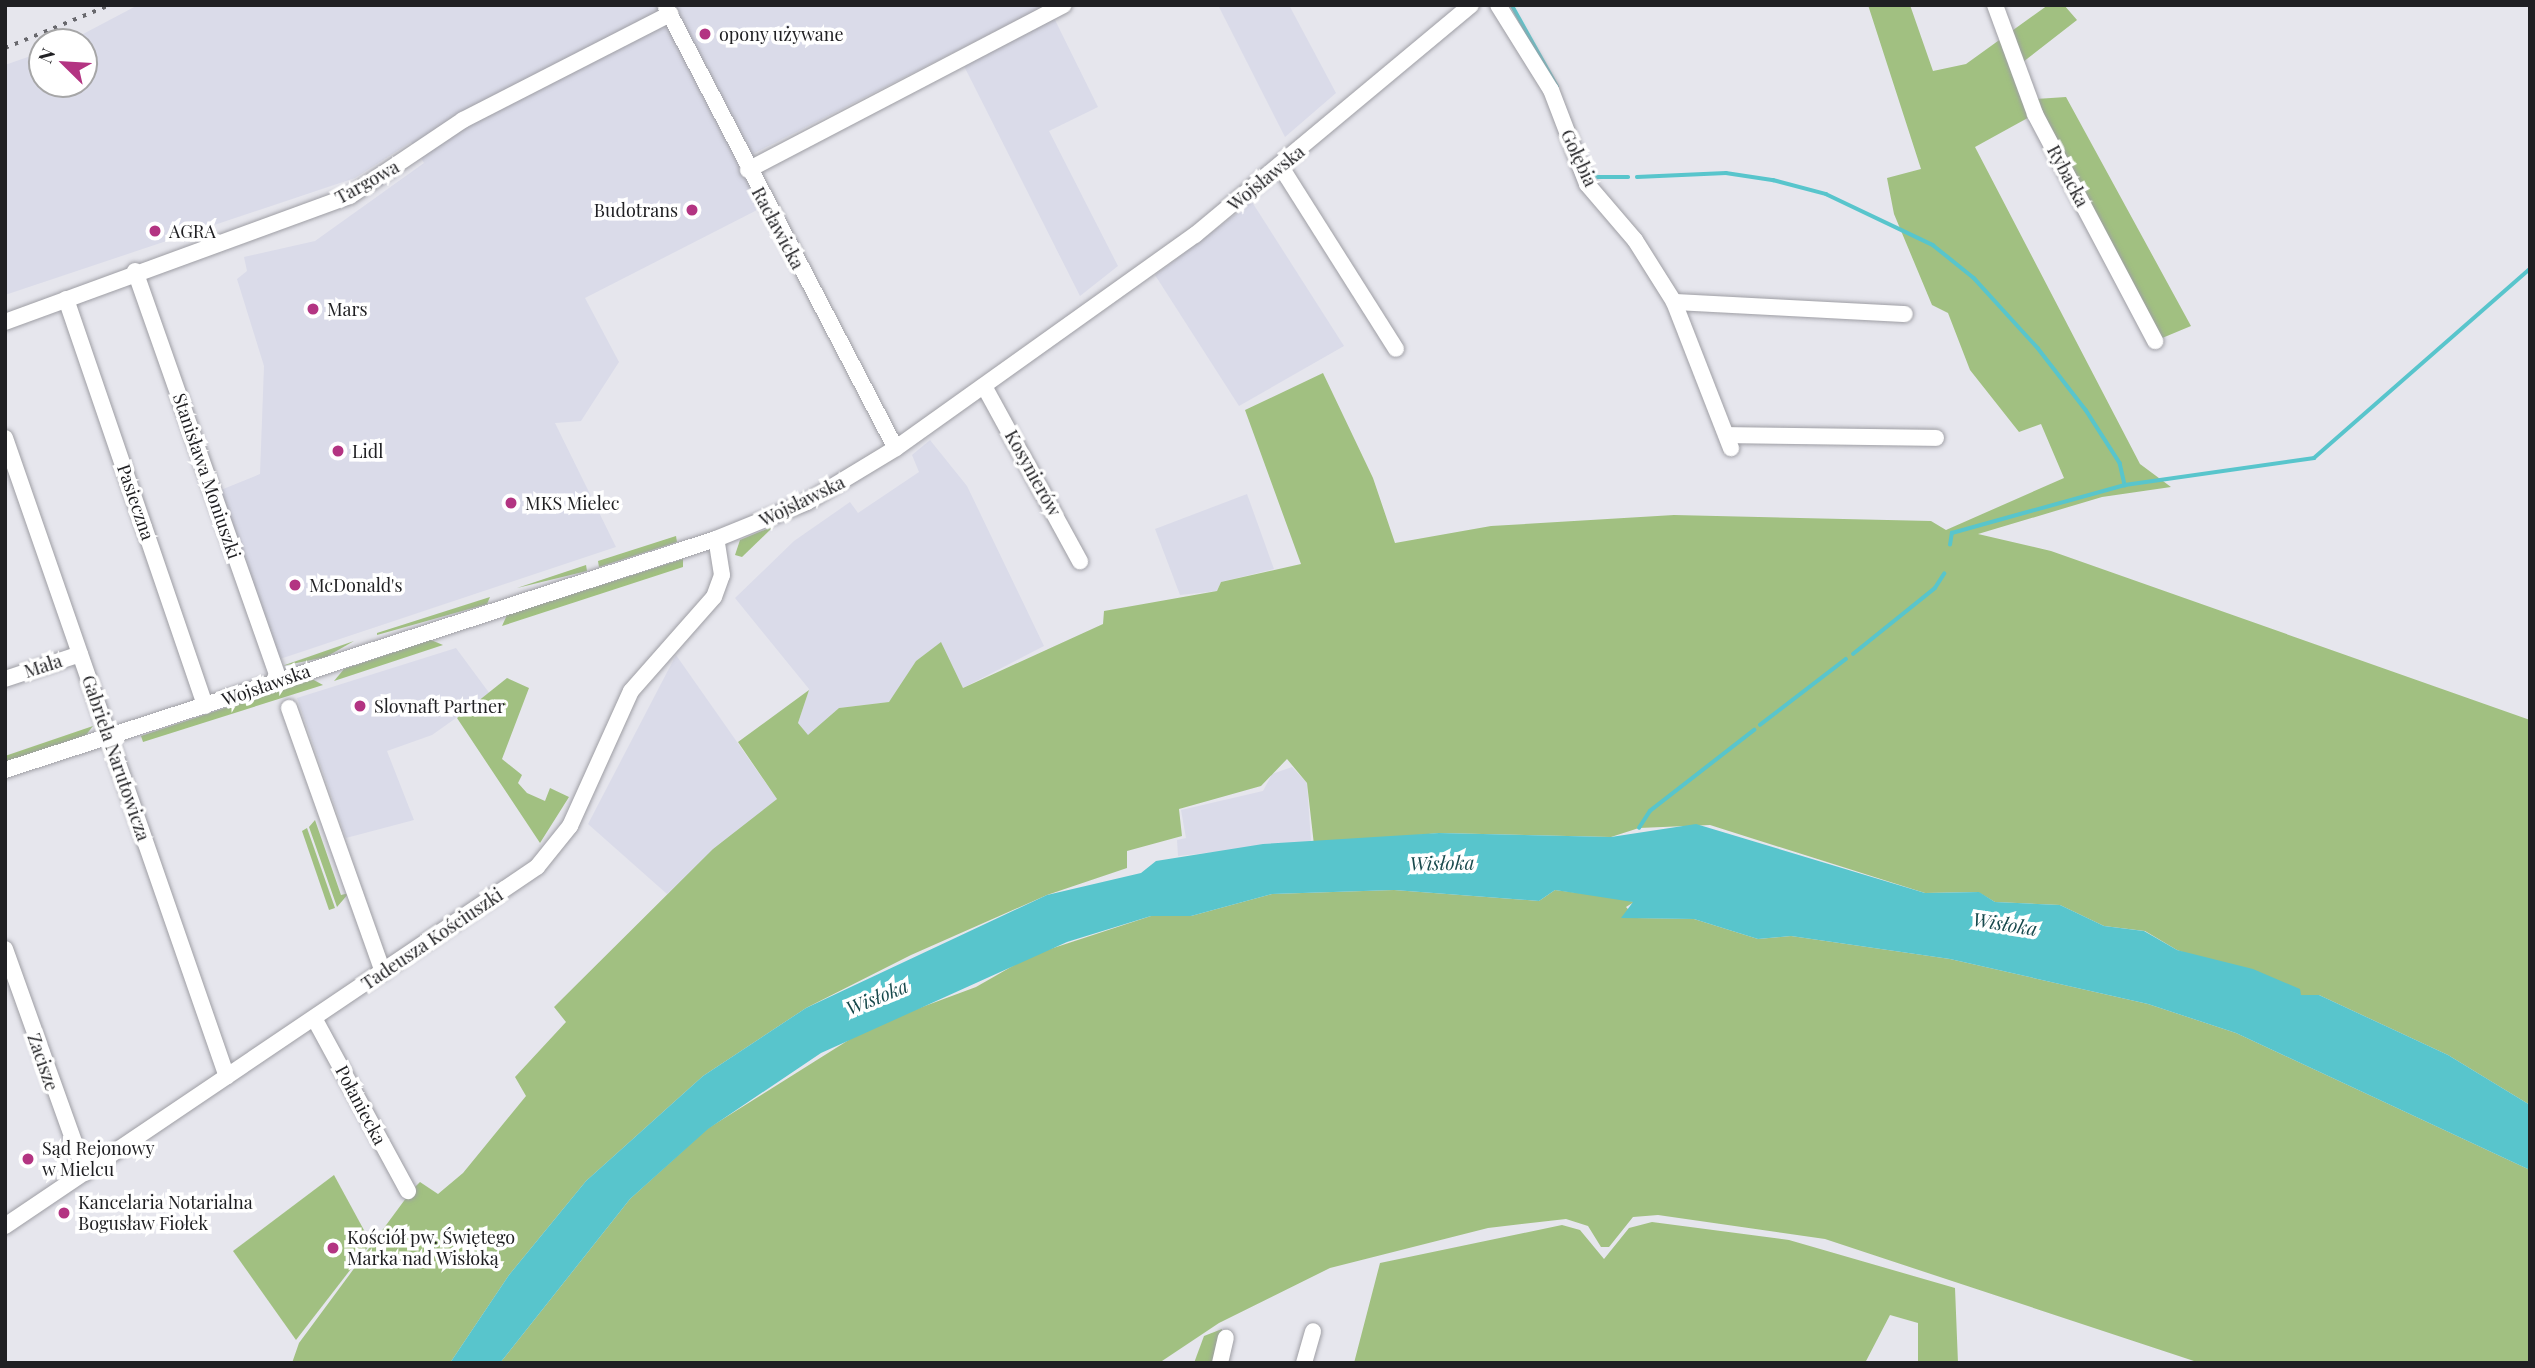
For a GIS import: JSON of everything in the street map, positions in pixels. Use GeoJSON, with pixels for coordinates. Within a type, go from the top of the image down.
{"type":"FeatureCollection","features":[{"type":"Feature","properties":{"kind":"street"},"geometry":{"type":"LineString","coordinates":[[748,170],[1064,5]]}},
{"type":"Feature","properties":{"kind":"street","name":"Wojsławska"},"geometry":{"type":"LineString","coordinates":[[7,770],[716,539],[807,502],[896,448],[984,386],[1281,167],[1471,5]]}},
{"type":"Feature","properties":{"kind":"street","name":"Gołębia"},"geometry":{"type":"LineString","coordinates":[[1498,5],[1551,90],[1587,184],[1635,240],[1674,302],[1729,442],[1936,438]]}},
{"type":"Feature","properties":{"kind":"street","name":"Rybacka"},"geometry":{"type":"LineString","coordinates":[[1995,5],[2035,114],[2155,341]]}},
{"type":"Feature","properties":{"kind":"street","name":"Racławicka"},"geometry":{"type":"LineString","coordinates":[[667,10],[748,170],[896,448]]}},
{"type":"Feature","properties":{"kind":"street","name":"Targowa"},"geometry":{"type":"LineString","coordinates":[[5,322],[135,271],[350,196],[463,120],[667,10]]}},
{"type":"Feature","properties":{"kind":"street"},"geometry":{"type":"LineString","coordinates":[[1281,167],[1396,349]]}},
{"type":"Feature","properties":{"kind":"street","name":"Stanisława Moniuszki"},"geometry":{"type":"LineString","coordinates":[[135,271],[279,681]]}},
{"type":"Feature","properties":{"kind":"street","name":"Pasieczna"},"geometry":{"type":"LineString","coordinates":[[66,299],[205,706]]}},
{"type":"Feature","properties":{"kind":"street"},"geometry":{"type":"LineString","coordinates":[[1674,302],[1905,314]]}},
{"type":"Feature","properties":{"kind":"street","name":"Kosynierów"},"geometry":{"type":"LineString","coordinates":[[984,386],[1080,561]]}},
{"type":"Feature","properties":{"kind":"street","name":"Gabriela Narutowicza"},"geometry":{"type":"LineString","coordinates":[[5,438],[227,1077]]}},
{"type":"Feature","properties":{"kind":"street","name":"Tadeusza Kościuszki"},"geometry":{"type":"LineString","coordinates":[[5,1226],[537,867],[559,844],[631,691],[713,597],[722,575],[716,539]]}},
{"type":"Feature","properties":{"kind":"street","name":"Mała"},"geometry":{"type":"LineString","coordinates":[[5,679],[80,654]]}},
{"type":"Feature","properties":{"kind":"street"},"geometry":{"type":"LineString","coordinates":[[289,708],[383,972]]}},
{"type":"Feature","properties":{"kind":"street","name":"Zacisze"},"geometry":{"type":"LineString","coordinates":[[5,949],[85,1173]]}},
{"type":"Feature","properties":{"kind":"street","name":"Połaniecka"},"geometry":{"type":"LineString","coordinates":[[314,1018],[408,1191]]}},
{"type":"Feature","properties":{"kind":"street"},"geometry":{"type":"LineString","coordinates":[[1304,1363],[1313,1331]]}},
{"type":"Feature","properties":{"kind":"street"},"geometry":{"type":"LineString","coordinates":[[1220,1363],[1226,1338]]}},
{"type":"Feature","properties":{"kind":"shaded area"},"geometry":{"type":"Polygon","coordinates":[[[138,5],[1047,5],[737,162],[761,208],[585,298],[619,362],[581,421],[555,423],[616,547],[265,664],[206,496],[260,474],[264,366],[237,279],[247,271],[244,257],[315,241],[424,163],[411,142],[355,178],[5,295],[5,65],[28,57],[28,98],[98,98],[98,28],[94,28],[138,5]]]}},
{"type":"Feature","properties":{"kind":"shaded area"},"geometry":{"type":"Polygon","coordinates":[[[1218,5],[1289,5],[1336,93],[1285,137],[1218,5]]]}},
{"type":"Feature","properties":{"kind":"shaded area"},"geometry":{"type":"Polygon","coordinates":[[[1054,18],[1098,107],[1049,131],[1118,266],[1080,296],[964,66],[1054,18]]]}},
{"type":"Feature","properties":{"kind":"shaded area"},"geometry":{"type":"Polygon","coordinates":[[[1252,202],[1344,346],[1239,406],[1155,275],[1252,202]]]}},
{"type":"Feature","properties":{"kind":"shaded area"},"geometry":{"type":"Polygon","coordinates":[[[930,440],[967,486],[1044,646],[963,688],[940,643],[916,661],[890,702],[839,708],[808,736],[798,723],[809,689],[735,598],[794,541],[850,502],[858,513],[919,472],[912,455],[930,440]]]}},
{"type":"Feature","properties":{"kind":"shaded area"},"geometry":{"type":"Polygon","coordinates":[[[1247,494],[1274,569],[1221,582],[1217,591],[1180,595],[1155,529],[1247,494]]]}},
{"type":"Feature","properties":{"kind":"shaded area"},"geometry":{"type":"Polygon","coordinates":[[[456,648],[490,694],[432,735],[387,751],[414,820],[346,838],[297,698],[456,648]]]}},
{"type":"Feature","properties":{"kind":"shaded area"},"geometry":{"type":"Polygon","coordinates":[[[676,655],[777,799],[667,894],[588,824],[676,655]]]}},
{"type":"Feature","properties":{"kind":"shaded area"},"geometry":{"type":"Polygon","coordinates":[[[1292,767],[1307,783],[1311,842],[1178,856],[1177,840],[1186,838],[1181,810],[1263,791],[1272,774],[1292,767]]]}},
{"type":"Feature","properties":{"kind":"green space"},"geometry":{"type":"Polygon","coordinates":[[[1868,5],[1910,5],[1933,71],[1966,64],[2048,5],[2064,5],[2077,20],[2023,62],[2036,99],[2066,97],[2191,326],[2155,341],[2035,114],[1975,147],[2140,464],[2171,487],[2102,497],[1978,534],[2051,551],[2530,720],[2530,1105],[2448,1055],[2319,995],[2301,995],[2177,950],[2145,931],[2104,926],[2060,905],[1995,902],[1978,892],[1925,893],[1710,825],[1639,828],[1611,837],[1439,833],[1314,845],[1307,783],[1287,759],[1261,786],[1179,809],[1182,836],[1127,851],[1127,868],[1047,895],[911,955],[806,1008],[703,1076],[586,1181],[509,1275],[450,1363],[292,1363],[299,1343],[412,1190],[420,1182],[438,1194],[463,1173],[526,1096],[515,1077],[566,1022],[554,1007],[713,849],[777,799],[738,742],[809,690],[798,723],[808,735],[839,708],[889,702],[916,661],[941,642],[963,688],[1103,624],[1104,611],[1217,591],[1221,582],[1301,564],[1245,410],[1323,373],[1373,478],[1395,543],[1491,526],[1674,515],[1931,521],[1946,530],[2064,478],[2041,424],[2019,432],[1970,370],[1948,313],[1932,305],[1894,214],[1887,178],[1921,169],[1868,5]]]}},
{"type":"Feature","properties":{"kind":"green space"},"geometry":{"type":"Polygon","coordinates":[[[774,526],[742,557],[735,555],[740,540],[774,526]]]}},
{"type":"Feature","properties":{"kind":"green space"},"geometry":{"type":"Polygon","coordinates":[[[676,536],[677,542],[599,567],[598,561],[676,536]]]}},
{"type":"Feature","properties":{"kind":"green space"},"geometry":{"type":"Polygon","coordinates":[[[683,559],[683,567],[502,626],[507,615],[683,559]]]}},
{"type":"Feature","properties":{"kind":"green space"},"geometry":{"type":"Polygon","coordinates":[[[586,565],[587,571],[517,588],[586,565]]]}},
{"type":"Feature","properties":{"kind":"green space"},"geometry":{"type":"Polygon","coordinates":[[[490,597],[487,604],[377,635],[377,633],[490,597]]]}},
{"type":"Feature","properties":{"kind":"green space"},"geometry":{"type":"Polygon","coordinates":[[[431,640],[443,645],[334,681],[344,669],[431,640]]]}},
{"type":"Feature","properties":{"kind":"green space"},"geometry":{"type":"Polygon","coordinates":[[[354,641],[326,657],[282,666],[354,641]]]}},
{"type":"Feature","properties":{"kind":"green space"},"geometry":{"type":"Polygon","coordinates":[[[507,678],[529,688],[502,759],[522,775],[518,783],[527,793],[545,801],[550,788],[569,797],[540,843],[457,718],[507,678]]]}},
{"type":"Feature","properties":{"kind":"green space"},"geometry":{"type":"Polygon","coordinates":[[[312,679],[323,685],[143,742],[141,736],[312,679]]]}},
{"type":"Feature","properties":{"kind":"green space"},"geometry":{"type":"Polygon","coordinates":[[[93,726],[86,735],[5,763],[5,756],[93,726]]]}},
{"type":"Feature","properties":{"kind":"green space"},"geometry":{"type":"Polygon","coordinates":[[[315,820],[341,895],[349,893],[337,907],[309,827],[315,820]]]}},
{"type":"Feature","properties":{"kind":"green space"},"geometry":{"type":"Polygon","coordinates":[[[307,828],[335,908],[329,910],[302,831],[307,828]]]}},
{"type":"Feature","properties":{"kind":"green space"},"geometry":{"type":"Polygon","coordinates":[[[1394,890],[1539,901],[1555,890],[1618,898],[1634,902],[1626,907],[1636,918],[1694,919],[1758,939],[1791,936],[1950,959],[2148,1004],[2236,1033],[2530,1170],[2530,1363],[2200,1363],[1825,1239],[1658,1215],[1633,1217],[1609,1247],[1601,1247],[1588,1226],[1566,1219],[1488,1228],[1330,1268],[1219,1323],[1159,1363],[500,1363],[630,1199],[707,1129],[871,1026],[976,987],[1032,955],[1151,916],[1191,916],[1272,894],[1394,890]]]}},
{"type":"Feature","properties":{"kind":"green space"},"geometry":{"type":"Polygon","coordinates":[[[334,1175],[371,1243],[296,1340],[233,1251],[334,1175]]]}},
{"type":"Feature","properties":{"kind":"green space"},"geometry":{"type":"Polygon","coordinates":[[[1652,1222],[1789,1240],[1955,1288],[1958,1363],[1918,1363],[1918,1323],[1890,1315],[1865,1363],[1354,1363],[1380,1263],[1562,1225],[1580,1230],[1604,1259],[1629,1228],[1652,1222]]]}},
{"type":"Feature","properties":{"kind":"green space"},"geometry":{"type":"Polygon","coordinates":[[[1222,1329],[1220,1363],[1194,1363],[1204,1336],[1222,1329]]]}},
{"type":"Feature","properties":{"kind":"water","name":"Wisłoka"},"geometry":{"type":"Polygon","coordinates":[[[1696,824],[1925,893],[1979,892],[1995,902],[2060,905],[2104,926],[2144,931],[2177,950],[2253,969],[2300,989],[2301,995],[2319,995],[2448,1055],[2530,1105],[2530,1170],[2236,1033],[2148,1004],[1950,959],[1791,936],[1758,939],[1694,919],[1621,918],[1633,902],[1555,890],[1539,901],[1394,890],[1272,894],[1191,916],[1151,916],[1067,942],[821,1053],[708,1129],[630,1199],[500,1363],[450,1363],[509,1275],[586,1181],[703,1076],[806,1008],[1047,895],[1141,873],[1156,861],[1263,844],[1439,833],[1611,837],[1696,824]]]}},
{"type":"Feature","properties":{"kind":"waterway"},"geometry":{"type":"LineString","coordinates":[[1512,5],[1557,86]]}},
{"type":"Feature","properties":{"kind":"waterway"},"geometry":{"type":"LineString","coordinates":[[1587,168],[1597,177],[1628,177]]}},
{"type":"Feature","properties":{"kind":"waterway"},"geometry":{"type":"LineString","coordinates":[[1637,177],[1726,173],[1773,180],[1826,194],[1933,245],[1974,278],[2038,348],[2086,410],[2120,463],[2125,485]]}},
{"type":"Feature","properties":{"kind":"waterway"},"geometry":{"type":"LineString","coordinates":[[1950,545],[1952,533],[2125,485],[2314,458],[2530,269]]}},
{"type":"Feature","properties":{"kind":"waterway"},"geometry":{"type":"LineString","coordinates":[[1853,654],[1935,588],[1944,574]]}},
{"type":"Feature","properties":{"kind":"waterway"},"geometry":{"type":"LineString","coordinates":[[1760,725],[1846,659]]}},
{"type":"Feature","properties":{"kind":"waterway"},"geometry":{"type":"LineString","coordinates":[[1639,828],[1650,811],[1754,730]]}},
{"type":"Feature","properties":{"kind":"railway"},"geometry":{"type":"LineString","coordinates":[[5,48],[110,5]]}},
{"type":"Feature","properties":{"kind":"place","name":"opony używane"},"geometry":{"type":"Point","coordinates":[705,34]}},
{"type":"Feature","properties":{"kind":"place","name":"Budotrans"},"geometry":{"type":"Point","coordinates":[692,210]}},
{"type":"Feature","properties":{"kind":"place","name":"AGRA"},"geometry":{"type":"Point","coordinates":[155,231]}},
{"type":"Feature","properties":{"kind":"place","name":"Mars"},"geometry":{"type":"Point","coordinates":[313,309]}},
{"type":"Feature","properties":{"kind":"place","name":"Lidl"},"geometry":{"type":"Point","coordinates":[338,451]}},
{"type":"Feature","properties":{"kind":"place","name":"MKS Mielec"},"geometry":{"type":"Point","coordinates":[511,503]}},
{"type":"Feature","properties":{"kind":"place","name":"McDonald's"},"geometry":{"type":"Point","coordinates":[295,585]}},
{"type":"Feature","properties":{"kind":"place","name":"Slovnaft Partner"},"geometry":{"type":"Point","coordinates":[360,706]}},
{"type":"Feature","properties":{"kind":"place","name":"Sąd Rejonowy w Mielcu"},"geometry":{"type":"Point","coordinates":[28,1159]}},
{"type":"Feature","properties":{"kind":"place","name":"Kancelaria Notarialna Bogusław Fiołek"},"geometry":{"type":"Point","coordinates":[64,1213]}},
{"type":"Feature","properties":{"kind":"place","name":"Kościół pw. Świętego Marka nad Wisłoką"},"geometry":{"type":"Point","coordinates":[333,1248]}}]}
